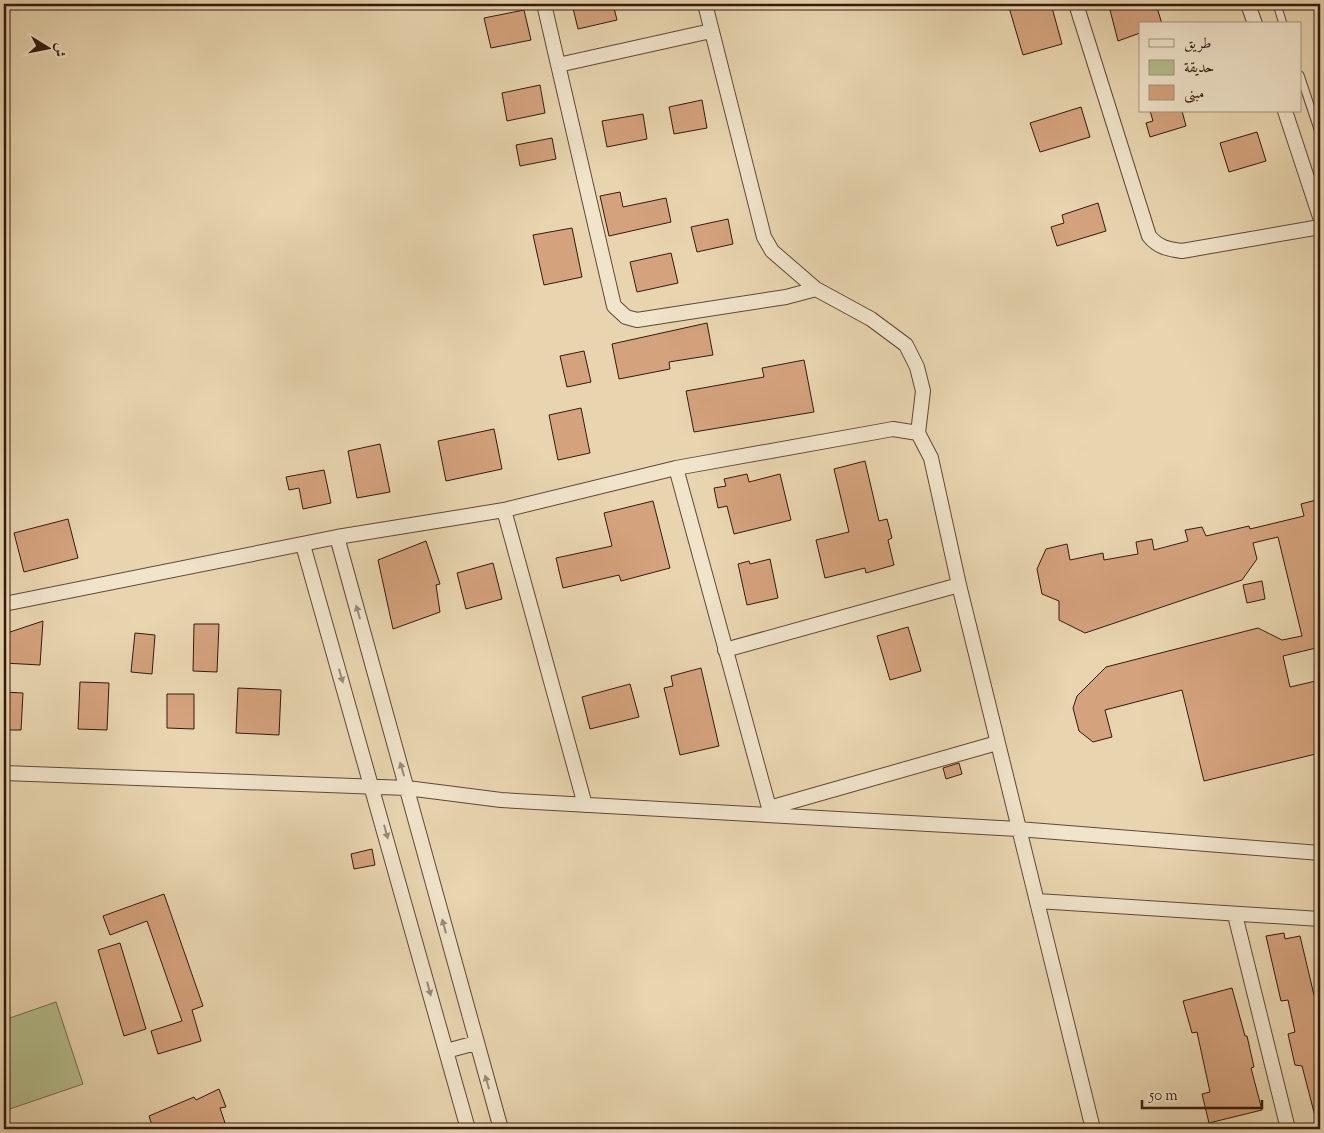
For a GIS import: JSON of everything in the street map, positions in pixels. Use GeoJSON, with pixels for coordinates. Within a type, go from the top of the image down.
{"type":"FeatureCollection","features":[{"type":"Feature","properties":{"kind":"street"},"geometry":{"type":"LineString","coordinates":[[544,4],[614,306],[626,317],[637,320],[786,297],[816,289]]}},
{"type":"Feature","properties":{"kind":"street"},"geometry":{"type":"LineString","coordinates":[[705,4],[764,237],[772,251],[816,289],[871,319],[906,345],[917,367],[923,392],[918,433],[931,458],[959,586],[1093,1129]]}},
{"type":"Feature","properties":{"kind":"street"},"geometry":{"type":"LineString","coordinates":[[1076,4],[1149,236],[1156,244],[1168,249],[1182,251],[1320,227]]}},
{"type":"Feature","properties":{"kind":"street"},"geometry":{"type":"LineString","coordinates":[[1248,4],[1254,22]]}},
{"type":"Feature","properties":{"kind":"street"},"geometry":{"type":"LineString","coordinates":[[558,65],[711,31]]}},
{"type":"Feature","properties":{"kind":"street"},"geometry":{"type":"LineString","coordinates":[[1285,112],[1320,217]]}},
{"type":"Feature","properties":{"kind":"street"},"geometry":{"type":"LineString","coordinates":[[4,604],[337,538],[504,510],[676,468],[894,429],[918,433]]}},
{"type":"Feature","properties":{"kind":"street"},"geometry":{"type":"LineString","coordinates":[[676,468],[770,811]]}},
{"type":"Feature","properties":{"kind":"street"},"geometry":{"type":"LineString","coordinates":[[504,510],[585,805]]}},
{"type":"Feature","properties":{"kind":"street"},"geometry":{"type":"LineString","coordinates":[[337,538],[501,1129]]}},
{"type":"Feature","properties":{"kind":"street"},"geometry":{"type":"LineString","coordinates":[[303,545],[373,787],[468,1129]]}},
{"type":"Feature","properties":{"kind":"street"},"geometry":{"type":"LineString","coordinates":[[725,650],[959,586]]}},
{"type":"Feature","properties":{"kind":"street"},"geometry":{"type":"LineString","coordinates":[[770,811],[997,742]]}},
{"type":"Feature","properties":{"kind":"street"},"geometry":{"type":"LineString","coordinates":[[4,773],[407,788],[501,800],[585,805],[770,811],[1320,853]]}},
{"type":"Feature","properties":{"kind":"street"},"geometry":{"type":"LineString","coordinates":[[1037,901],[1320,919]]}},
{"type":"Feature","properties":{"kind":"street"},"geometry":{"type":"LineString","coordinates":[[1235,915],[1288,1129]]}},
{"type":"Feature","properties":{"kind":"street"},"geometry":{"type":"LineString","coordinates":[[446,1051],[476,1043]]}},
{"type":"Feature","properties":{"kind":"lane"},"geometry":{"type":"LineString","coordinates":[[1277,4],[1282,22]]}},
{"type":"Feature","properties":{"kind":"lane"},"geometry":{"type":"LineString","coordinates":[[1302,81],[1320,135]]}},
{"type":"Feature","properties":{"kind":"green space"},"geometry":{"type":"Polygon","coordinates":[[[56,1002],[83,1084],[4,1111],[4,1020],[56,1002]]]}},
{"type":"Feature","properties":{"kind":"building"},"geometry":{"type":"Polygon","coordinates":[[[572,4],[613,4],[617,20],[578,29],[572,4]]]}},
{"type":"Feature","properties":{"kind":"building"},"geometry":{"type":"Polygon","coordinates":[[[1008,4],[1051,4],[1062,44],[1023,55],[1008,4]]]}},
{"type":"Feature","properties":{"kind":"building"},"geometry":{"type":"Polygon","coordinates":[[[1133,4],[1156,4],[1161,22],[1139,22],[1139,33],[1118,41],[1110,10],[1133,4]]]}},
{"type":"Feature","properties":{"kind":"building"},"geometry":{"type":"Polygon","coordinates":[[[524,10],[531,40],[491,48],[484,18],[524,10]]]}},
{"type":"Feature","properties":{"kind":"building"},"geometry":{"type":"Polygon","coordinates":[[[540,85],[545,113],[507,121],[502,93],[540,85]]]}},
{"type":"Feature","properties":{"kind":"building"},"geometry":{"type":"Polygon","coordinates":[[[702,100],[707,128],[674,134],[669,107],[702,100]]]}},
{"type":"Feature","properties":{"kind":"building"},"geometry":{"type":"Polygon","coordinates":[[[1081,107],[1090,137],[1040,152],[1030,123],[1081,107]]]}},
{"type":"Feature","properties":{"kind":"building"},"geometry":{"type":"Polygon","coordinates":[[[1150,112],[1182,112],[1186,126],[1150,137],[1146,123],[1153,121],[1150,112]]]}},
{"type":"Feature","properties":{"kind":"building"},"geometry":{"type":"Polygon","coordinates":[[[643,114],[647,139],[607,147],[602,121],[643,114]]]}},
{"type":"Feature","properties":{"kind":"building"},"geometry":{"type":"Polygon","coordinates":[[[1257,132],[1266,161],[1229,172],[1220,143],[1257,132]]]}},
{"type":"Feature","properties":{"kind":"building"},"geometry":{"type":"Polygon","coordinates":[[[552,138],[556,159],[520,166],[516,145],[552,138]]]}},
{"type":"Feature","properties":{"kind":"building"},"geometry":{"type":"Polygon","coordinates":[[[620,192],[623,207],[666,198],[671,222],[609,236],[600,196],[620,192]]]}},
{"type":"Feature","properties":{"kind":"building"},"geometry":{"type":"Polygon","coordinates":[[[1098,203],[1106,231],[1057,246],[1051,227],[1064,223],[1062,215],[1098,203]]]}},
{"type":"Feature","properties":{"kind":"building"},"geometry":{"type":"Polygon","coordinates":[[[728,219],[733,244],[697,252],[691,227],[728,219]]]}},
{"type":"Feature","properties":{"kind":"building"},"geometry":{"type":"Polygon","coordinates":[[[572,228],[582,277],[544,285],[533,235],[572,228]]]}},
{"type":"Feature","properties":{"kind":"building"},"geometry":{"type":"Polygon","coordinates":[[[671,253],[678,283],[637,292],[630,262],[671,253]]]}},
{"type":"Feature","properties":{"kind":"building"},"geometry":{"type":"Polygon","coordinates":[[[707,323],[713,355],[669,362],[670,369],[619,379],[612,344],[707,323]]]}},
{"type":"Feature","properties":{"kind":"building"},"geometry":{"type":"Polygon","coordinates":[[[584,351],[591,382],[567,387],[560,356],[584,351]]]}},
{"type":"Feature","properties":{"kind":"building"},"geometry":{"type":"Polygon","coordinates":[[[804,360],[814,412],[694,432],[686,391],[764,377],[762,368],[804,360]]]}},
{"type":"Feature","properties":{"kind":"building"},"geometry":{"type":"Polygon","coordinates":[[[581,408],[590,453],[558,460],[549,415],[581,408]]]}},
{"type":"Feature","properties":{"kind":"building"},"geometry":{"type":"Polygon","coordinates":[[[494,429],[502,469],[446,481],[438,441],[494,429]]]}},
{"type":"Feature","properties":{"kind":"building"},"geometry":{"type":"Polygon","coordinates":[[[380,444],[390,492],[357,498],[348,451],[380,444]]]}},
{"type":"Feature","properties":{"kind":"building"},"geometry":{"type":"Polygon","coordinates":[[[865,461],[879,521],[887,519],[892,538],[888,540],[894,565],[866,573],[865,568],[825,578],[816,540],[849,532],[834,469],[865,461]]]}},
{"type":"Feature","properties":{"kind":"building"},"geometry":{"type":"Polygon","coordinates":[[[324,470],[331,503],[303,509],[299,488],[289,490],[286,477],[324,470]]]}},
{"type":"Feature","properties":{"kind":"building"},"geometry":{"type":"Polygon","coordinates":[[[747,474],[749,482],[780,474],[791,520],[734,534],[727,506],[718,508],[714,488],[726,486],[724,479],[747,474]]]}},
{"type":"Feature","properties":{"kind":"building"},"geometry":{"type":"Polygon","coordinates":[[[1320,499],[1320,647],[1283,656],[1290,687],[1320,680],[1320,753],[1204,781],[1182,690],[1105,710],[1112,737],[1093,742],[1079,731],[1073,708],[1077,696],[1106,667],[1258,628],[1282,640],[1302,636],[1278,537],[1253,543],[1257,559],[1242,580],[1085,633],[1059,620],[1059,601],[1042,594],[1037,569],[1046,549],[1067,544],[1070,560],[1103,553],[1104,560],[1138,554],[1136,542],[1152,539],[1154,550],[1188,541],[1185,530],[1202,527],[1206,536],[1249,526],[1250,529],[1304,516],[1301,504],[1320,499]]]}},
{"type":"Feature","properties":{"kind":"building"},"geometry":{"type":"Polygon","coordinates":[[[653,501],[670,568],[621,581],[619,575],[563,588],[556,558],[612,546],[604,513],[653,501]]]}},
{"type":"Feature","properties":{"kind":"building"},"geometry":{"type":"Polygon","coordinates":[[[68,519],[78,558],[24,572],[14,533],[68,519]]]}},
{"type":"Feature","properties":{"kind":"building"},"geometry":{"type":"Polygon","coordinates":[[[426,541],[440,584],[436,585],[440,612],[393,629],[378,560],[426,541]]]}},
{"type":"Feature","properties":{"kind":"building"},"geometry":{"type":"Polygon","coordinates":[[[770,559],[778,598],[747,605],[738,564],[749,561],[750,564],[770,559]]]}},
{"type":"Feature","properties":{"kind":"building"},"geometry":{"type":"Polygon","coordinates":[[[493,563],[502,599],[466,609],[457,573],[493,563]]]}},
{"type":"Feature","properties":{"kind":"building"},"geometry":{"type":"Polygon","coordinates":[[[1262,581],[1265,599],[1247,603],[1243,585],[1262,581]]]}},
{"type":"Feature","properties":{"kind":"building"},"geometry":{"type":"Polygon","coordinates":[[[43,621],[40,665],[4,663],[4,634],[43,621]]]}},
{"type":"Feature","properties":{"kind":"building"},"geometry":{"type":"Polygon","coordinates":[[[194,624],[219,624],[217,672],[193,671],[194,624]]]}},
{"type":"Feature","properties":{"kind":"building"},"geometry":{"type":"Polygon","coordinates":[[[908,627],[921,671],[890,680],[877,636],[908,627]]]}},
{"type":"Feature","properties":{"kind":"building"},"geometry":{"type":"Polygon","coordinates":[[[135,633],[155,635],[152,674],[131,672],[135,633]]]}},
{"type":"Feature","properties":{"kind":"building"},"geometry":{"type":"Polygon","coordinates":[[[701,668],[719,746],[680,755],[664,688],[673,686],[671,676],[701,668]]]}},
{"type":"Feature","properties":{"kind":"building"},"geometry":{"type":"Polygon","coordinates":[[[80,682],[109,683],[107,730],[78,729],[80,682]]]}},
{"type":"Feature","properties":{"kind":"building"},"geometry":{"type":"Polygon","coordinates":[[[630,684],[639,717],[590,729],[582,697],[630,684]]]}},
{"type":"Feature","properties":{"kind":"building"},"geometry":{"type":"Polygon","coordinates":[[[238,688],[281,690],[279,735],[236,733],[238,688]]]}},
{"type":"Feature","properties":{"kind":"building"},"geometry":{"type":"Polygon","coordinates":[[[4,692],[23,693],[21,730],[4,730],[4,692]]]}},
{"type":"Feature","properties":{"kind":"building"},"geometry":{"type":"Polygon","coordinates":[[[167,694],[194,694],[194,729],[167,728],[167,694]]]}},
{"type":"Feature","properties":{"kind":"building"},"geometry":{"type":"Polygon","coordinates":[[[959,763],[962,774],[946,779],[943,768],[959,763]]]}},
{"type":"Feature","properties":{"kind":"building"},"geometry":{"type":"Polygon","coordinates":[[[372,849],[375,865],[354,869],[351,854],[372,849]]]}},
{"type":"Feature","properties":{"kind":"building"},"geometry":{"type":"Polygon","coordinates":[[[164,894],[203,1006],[192,1010],[201,1041],[158,1054],[151,1031],[182,1021],[147,921],[110,935],[103,916],[164,894]]]}},
{"type":"Feature","properties":{"kind":"building"},"geometry":{"type":"Polygon","coordinates":[[[1284,933],[1285,939],[1300,936],[1314,995],[1320,994],[1320,1120],[1316,1120],[1302,1066],[1295,1065],[1288,1034],[1295,1032],[1288,1000],[1281,1001],[1266,936],[1284,933]]]}},
{"type":"Feature","properties":{"kind":"building"},"geometry":{"type":"Polygon","coordinates":[[[120,943],[146,1029],[124,1036],[98,950],[120,943]]]}},
{"type":"Feature","properties":{"kind":"building"},"geometry":{"type":"Polygon","coordinates":[[[1232,988],[1245,1036],[1247,1036],[1254,1067],[1251,1068],[1262,1110],[1209,1123],[1202,1094],[1210,1092],[1197,1032],[1192,1033],[1183,1001],[1232,988]]]}},
{"type":"Feature","properties":{"kind":"building"},"geometry":{"type":"Polygon","coordinates":[[[219,1089],[226,1107],[220,1108],[227,1129],[153,1129],[149,1116],[194,1097],[196,1100],[219,1089]]]}}]}
